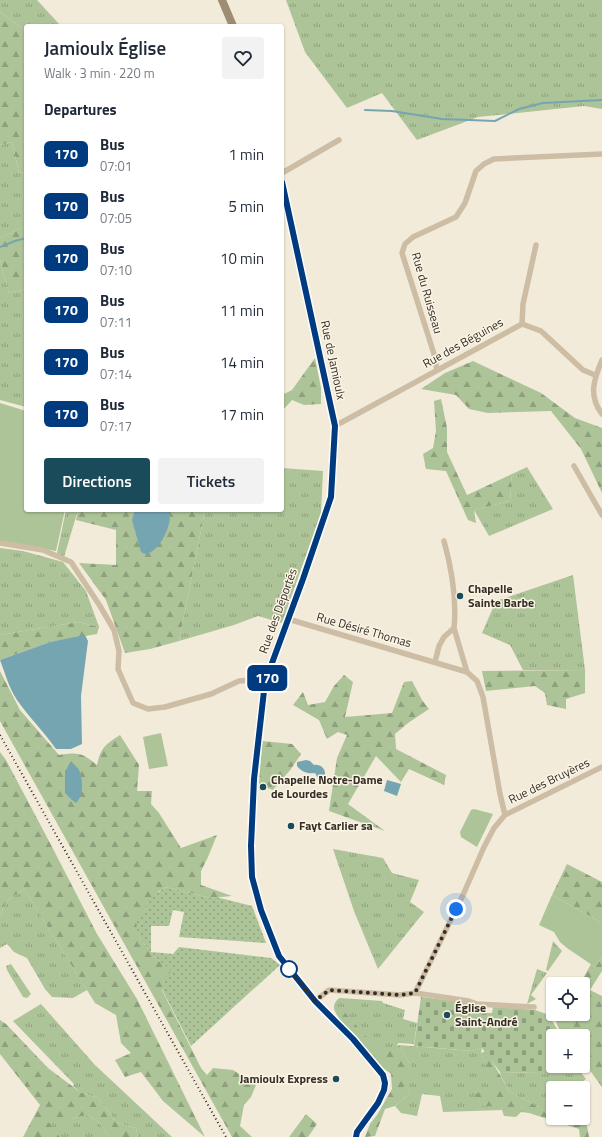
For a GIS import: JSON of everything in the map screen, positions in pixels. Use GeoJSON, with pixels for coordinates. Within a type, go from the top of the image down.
{"type":"FeatureCollection","features":[{"type":"Feature","properties":{"kind":"street"},"geometry":{"type":"LineString","coordinates":[[222,0],[232,24]]}},
{"type":"Feature","properties":{"kind":"street"},"geometry":{"type":"LineString","coordinates":[[284,172],[339,140]]}},
{"type":"Feature","properties":{"kind":"street","name":"Rue du Ruisseau"},"geometry":{"type":"LineString","coordinates":[[437,370],[402,252],[405,244],[413,237],[456,217],[465,203],[476,171],[484,164],[494,159],[602,154]]}},
{"type":"Feature","properties":{"kind":"street","name":"Rue de Jamioulx"},"geometry":{"type":"LineString","coordinates":[[284,191],[335,426],[331,497],[314,543]]}},
{"type":"Feature","properties":{"kind":"street"},"geometry":{"type":"LineString","coordinates":[[522,324],[523,304],[536,245]]}},
{"type":"Feature","properties":{"kind":"street","name":"Rue des Béguines"},"geometry":{"type":"LineString","coordinates":[[335,426],[522,324],[541,331],[583,370],[595,375]]}},
{"type":"Feature","properties":{"kind":"street"},"geometry":{"type":"LineString","coordinates":[[602,360],[595,375],[594,389],[595,405],[602,414]]}},
{"type":"Feature","properties":{"kind":"street"},"geometry":{"type":"LineString","coordinates":[[574,466],[602,514]]}},
{"type":"Feature","properties":{"kind":"street"},"geometry":{"type":"LineString","coordinates":[[415,993],[463,895],[484,847],[494,828],[505,815],[483,697],[477,681],[467,672],[454,628],[456,611],[452,572],[444,541]]}},
{"type":"Feature","properties":{"kind":"street"},"geometry":{"type":"LineString","coordinates":[[0,543],[44,550],[71,562],[114,630],[119,651],[118,669],[133,703],[148,709],[164,707],[211,694],[239,681],[260,679],[265,682]]}},
{"type":"Feature","properties":{"kind":"street","name":"Rue des Déportés"},"geometry":{"type":"LineString","coordinates":[[314,543],[265,682],[254,779],[251,846],[252,877],[261,910],[279,956],[315,1001],[353,1039],[383,1075],[385,1083],[384,1090],[378,1103],[357,1132],[356,1137]]}},
{"type":"Feature","properties":{"kind":"street","name":"Rue Désiré Thomas"},"geometry":{"type":"LineString","coordinates":[[288,619],[467,672]]}},
{"type":"Feature","properties":{"kind":"street"},"geometry":{"type":"LineString","coordinates":[[435,662],[439,646],[444,637],[454,628]]}},
{"type":"Feature","properties":{"kind":"street","name":"Rue des Bruyères"},"geometry":{"type":"LineString","coordinates":[[505,815],[602,767]]}},
{"type":"Feature","properties":{"kind":"street"},"geometry":{"type":"LineString","coordinates":[[315,1001],[329,990],[400,995],[415,993],[477,1004],[534,1008]]}},
{"type":"Feature","properties":{"kind":"green space"},"geometry":{"type":"Polygon","coordinates":[[[0,0],[37,0],[59,24],[24,24],[24,30],[0,12],[0,0]]]}},
{"type":"Feature","properties":{"kind":"green space"},"geometry":{"type":"Polygon","coordinates":[[[286,0],[602,0],[602,109],[584,106],[478,117],[417,140],[382,93],[347,108],[305,52],[286,0]]]}},
{"type":"Feature","properties":{"kind":"green space"},"geometry":{"type":"Polygon","coordinates":[[[0,12],[24,30],[24,172],[19,173],[12,142],[0,145],[0,12]]]}},
{"type":"Feature","properties":{"kind":"green space"},"geometry":{"type":"Polygon","coordinates":[[[12,142],[19,173],[24,172],[24,228],[0,238],[0,145],[12,142]]]}},
{"type":"Feature","properties":{"kind":"green space"},"geometry":{"type":"Polygon","coordinates":[[[24,228],[24,289],[9,293],[0,260],[0,238],[24,228]]]}},
{"type":"Feature","properties":{"kind":"green space"},"geometry":{"type":"Polygon","coordinates":[[[0,260],[9,293],[24,289],[24,406],[0,400],[0,260]]]}},
{"type":"Feature","properties":{"kind":"green space"},"geometry":{"type":"Polygon","coordinates":[[[315,358],[321,388],[321,404],[304,405],[292,400],[284,409],[284,394],[292,390],[315,358]]]}},
{"type":"Feature","properties":{"kind":"green space"},"geometry":{"type":"Polygon","coordinates":[[[473,361],[541,393],[575,418],[602,428],[602,493],[581,449],[551,411],[488,413],[469,409],[456,395],[421,389],[445,373],[473,361]]]}},
{"type":"Feature","properties":{"kind":"green space"},"geometry":{"type":"Polygon","coordinates":[[[441,399],[447,428],[447,452],[467,495],[512,474],[510,501],[474,510],[476,523],[468,520],[446,471],[426,469],[423,454],[433,448],[436,431],[434,401],[441,399]]]}},
{"type":"Feature","properties":{"kind":"green space"},"geometry":{"type":"Polygon","coordinates":[[[0,403],[24,410],[24,512],[65,512],[56,551],[0,541],[0,403]]]}},
{"type":"Feature","properties":{"kind":"green space"},"geometry":{"type":"Polygon","coordinates":[[[527,467],[553,509],[489,536],[474,510],[510,501],[512,474],[527,467]]]}},
{"type":"Feature","properties":{"kind":"green space"},"geometry":{"type":"Polygon","coordinates":[[[284,468],[323,471],[321,513],[282,623],[258,616],[234,625],[179,641],[205,512],[284,512],[284,468]]]}},
{"type":"Feature","properties":{"kind":"green space"},"geometry":{"type":"Polygon","coordinates":[[[66,512],[77,512],[64,557],[57,553],[66,512]]]}},
{"type":"Feature","properties":{"kind":"green space"},"geometry":{"type":"Polygon","coordinates":[[[78,512],[205,512],[179,641],[150,649],[125,653],[106,600],[79,563],[116,565],[116,530],[76,520],[78,512]]]}},
{"type":"Feature","properties":{"kind":"green space"},"geometry":{"type":"Polygon","coordinates":[[[0,548],[23,551],[63,562],[86,591],[99,627],[78,622],[0,635],[0,548]]]}},
{"type":"Feature","properties":{"kind":"green space"},"geometry":{"type":"Polygon","coordinates":[[[573,575],[585,670],[523,670],[510,645],[482,633],[496,601],[573,575]]]}},
{"type":"Feature","properties":{"kind":"green space"},"geometry":{"type":"Polygon","coordinates":[[[78,622],[99,627],[97,634],[50,642],[0,660],[0,635],[78,622]]]}},
{"type":"Feature","properties":{"kind":"green space"},"geometry":{"type":"Polygon","coordinates":[[[585,670],[585,693],[566,699],[566,709],[547,705],[545,693],[535,686],[486,691],[482,671],[585,670]]]}},
{"type":"Feature","properties":{"kind":"green space"},"geometry":{"type":"Polygon","coordinates":[[[0,671],[20,710],[59,755],[80,754],[97,765],[104,747],[120,735],[139,765],[137,791],[152,791],[151,804],[159,813],[181,848],[217,835],[201,871],[201,885],[232,896],[210,898],[166,887],[159,891],[147,906],[139,938],[158,960],[173,971],[162,990],[201,1068],[207,1075],[213,1068],[233,1070],[256,1085],[251,1097],[244,1105],[240,1126],[252,1137],[232,1137],[0,721],[0,671]]]}},
{"type":"Feature","properties":{"kind":"green space"},"geometry":{"type":"Polygon","coordinates":[[[344,675],[353,682],[345,717],[392,713],[404,682],[412,681],[422,700],[429,709],[395,734],[396,749],[446,775],[444,785],[409,769],[401,782],[376,756],[348,804],[385,831],[329,811],[337,758],[347,735],[338,732],[327,739],[319,720],[293,705],[303,692],[308,705],[325,702],[334,686],[344,675]]]}},
{"type":"Feature","properties":{"kind":"green space"},"geometry":{"type":"Polygon","coordinates":[[[161,733],[168,766],[149,769],[143,737],[161,733]]]}},
{"type":"Feature","properties":{"kind":"green space"},"geometry":{"type":"Polygon","coordinates":[[[262,741],[292,744],[301,754],[291,769],[273,790],[259,785],[262,741]]]}},
{"type":"Feature","properties":{"kind":"green space"},"geometry":{"type":"Polygon","coordinates":[[[0,752],[6,760],[97,934],[137,999],[205,1137],[163,1101],[141,1072],[125,1077],[115,1060],[131,1053],[121,1043],[116,1015],[95,1003],[24,889],[5,902],[0,917],[0,752]]]}},
{"type":"Feature","properties":{"kind":"green space"},"geometry":{"type":"Polygon","coordinates":[[[474,809],[493,814],[477,847],[461,837],[460,832],[471,810],[474,809]]]}},
{"type":"Feature","properties":{"kind":"green space"},"geometry":{"type":"Polygon","coordinates":[[[333,849],[383,858],[392,873],[419,880],[410,902],[424,912],[378,969],[354,911],[333,849]]]}},
{"type":"Feature","properties":{"kind":"green space"},"geometry":{"type":"Polygon","coordinates":[[[567,864],[602,882],[602,923],[552,895],[567,864]]]}},
{"type":"Feature","properties":{"kind":"green space"},"geometry":{"type":"Polygon","coordinates":[[[166,887],[210,898],[216,897],[252,906],[266,943],[179,937],[184,912],[173,910],[169,926],[151,926],[151,952],[139,938],[136,922],[152,898],[166,887]]]}},
{"type":"Feature","properties":{"kind":"green space"},"geometry":{"type":"Polygon","coordinates":[[[24,889],[87,990],[73,998],[52,997],[45,989],[27,958],[14,952],[7,944],[0,948],[0,917],[5,902],[24,889]]]}},
{"type":"Feature","properties":{"kind":"green space"},"geometry":{"type":"Polygon","coordinates":[[[552,895],[602,923],[602,957],[595,967],[567,948],[560,942],[554,932],[539,925],[552,895]]]}},
{"type":"Feature","properties":{"kind":"green space"},"geometry":{"type":"Polygon","coordinates":[[[553,941],[562,951],[548,971],[546,970],[553,941]]]}},
{"type":"Feature","properties":{"kind":"green space"},"geometry":{"type":"Polygon","coordinates":[[[179,947],[271,958],[280,965],[191,1046],[162,989],[167,975],[172,971],[158,960],[151,952],[173,954],[179,947]]]}},
{"type":"Feature","properties":{"kind":"green space"},"geometry":{"type":"Polygon","coordinates":[[[602,957],[602,971],[590,990],[590,977],[584,977],[591,964],[595,967],[602,957]]]}},
{"type":"Feature","properties":{"kind":"green space"},"geometry":{"type":"Polygon","coordinates":[[[11,964],[31,994],[27,998],[23,997],[7,970],[6,966],[11,964]]]}},
{"type":"Feature","properties":{"kind":"green space"},"geometry":{"type":"Polygon","coordinates":[[[537,969],[547,973],[531,995],[536,999],[527,1004],[537,969]]]}},
{"type":"Feature","properties":{"kind":"green space"},"geometry":{"type":"Polygon","coordinates":[[[590,990],[602,996],[602,1087],[590,1071],[590,1029],[559,1029],[556,1021],[590,1021],[590,990]]]}},
{"type":"Feature","properties":{"kind":"green space"},"geometry":{"type":"Polygon","coordinates":[[[421,997],[470,1003],[482,1013],[492,1013],[493,1007],[535,1010],[546,1014],[546,1021],[552,1021],[557,1029],[546,1029],[546,1073],[582,1074],[500,1072],[482,1048],[472,1051],[414,1046],[421,997]]]}},
{"type":"Feature","properties":{"kind":"green space"},"geometry":{"type":"Polygon","coordinates":[[[340,998],[382,1001],[383,1003],[405,1010],[403,1019],[417,1023],[414,1044],[398,1043],[390,1070],[388,1072],[357,1041],[336,1014],[334,1005],[340,998]]]}},
{"type":"Feature","properties":{"kind":"green space"},"geometry":{"type":"Polygon","coordinates":[[[41,1004],[95,1065],[172,1137],[138,1137],[136,1128],[117,1123],[98,1098],[80,1092],[73,1086],[74,1084],[13,1021],[41,1004]]]}},
{"type":"Feature","properties":{"kind":"green space"},"geometry":{"type":"Polygon","coordinates":[[[338,1009],[346,1014],[383,1055],[399,1045],[411,1066],[405,1082],[410,1093],[395,1106],[385,1109],[375,1136],[365,1137],[370,1124],[392,1089],[391,1074],[341,1019],[338,1009]]]}},
{"type":"Feature","properties":{"kind":"green space"},"geometry":{"type":"Polygon","coordinates":[[[0,1020],[6,1024],[48,1068],[80,1092],[98,1098],[117,1123],[136,1128],[138,1137],[109,1137],[100,1123],[87,1115],[71,1119],[46,1119],[60,1137],[23,1137],[40,1105],[0,1054],[0,1020]]]}},
{"type":"Feature","properties":{"kind":"green space"},"geometry":{"type":"Polygon","coordinates":[[[399,1045],[472,1051],[482,1048],[481,1053],[497,1092],[502,1110],[443,1112],[440,1096],[422,1094],[417,1116],[401,1113],[395,1106],[410,1093],[404,1082],[411,1066],[399,1045]]]}},
{"type":"Feature","properties":{"kind":"green space"},"geometry":{"type":"Polygon","coordinates":[[[486,1051],[510,1092],[539,1107],[546,1107],[546,1118],[521,1112],[516,1117],[504,1116],[501,1107],[474,1105],[472,1098],[481,1090],[496,1092],[481,1053],[486,1051]]]}},
{"type":"Feature","properties":{"kind":"green space"},"geometry":{"type":"Polygon","coordinates":[[[500,1072],[582,1074],[586,1079],[583,1081],[546,1081],[546,1107],[539,1107],[510,1092],[500,1072]]]}},
{"type":"Feature","properties":{"kind":"green space"},"geometry":{"type":"Polygon","coordinates":[[[306,1114],[317,1124],[308,1137],[289,1137],[306,1114]]]}},
{"type":"Feature","properties":{"kind":"green space"},"geometry":{"type":"Polygon","coordinates":[[[87,1115],[100,1123],[109,1137],[60,1137],[45,1119],[71,1119],[87,1115]]]}},
{"type":"Feature","properties":{"kind":"green space"},"geometry":{"type":"Polygon","coordinates":[[[566,1125],[587,1125],[589,1137],[580,1137],[579,1129],[566,1125]]]}},
{"type":"Feature","properties":{"kind":"water"},"geometry":{"type":"Polygon","coordinates":[[[134,512],[170,513],[168,528],[164,537],[158,546],[147,555],[141,552],[132,520],[134,512]]]}},
{"type":"Feature","properties":{"kind":"water"},"geometry":{"type":"Polygon","coordinates":[[[85,635],[88,641],[81,696],[82,744],[71,749],[56,749],[17,700],[9,685],[0,660],[50,642],[85,635]]]}},
{"type":"Feature","properties":{"kind":"water"},"geometry":{"type":"Polygon","coordinates":[[[306,760],[310,761],[314,765],[319,765],[325,771],[325,776],[318,778],[315,773],[307,773],[301,770],[297,766],[297,762],[306,760]]]}},
{"type":"Feature","properties":{"kind":"water"},"geometry":{"type":"Polygon","coordinates":[[[72,762],[79,770],[82,782],[82,792],[76,803],[65,793],[65,771],[72,762]]]}},
{"type":"Feature","properties":{"kind":"water"},"geometry":{"type":"Polygon","coordinates":[[[387,780],[401,784],[397,796],[384,791],[387,780]]]}},
{"type":"Feature","properties":{"kind":"waterway"},"geometry":{"type":"LineString","coordinates":[[365,110],[392,111],[442,119],[495,121],[519,109],[543,103],[602,100]]}},
{"type":"Feature","properties":{"kind":"waterway"},"geometry":{"type":"LineString","coordinates":[[0,247],[24,239]]}},
{"type":"Feature","properties":{"kind":"railway"},"geometry":{"type":"LineString","coordinates":[[0,735],[226,1137]]}},
{"type":"Feature","properties":{"kind":"bus line","name":"170"},"geometry":{"type":"LineString","coordinates":[[284,191],[335,426],[331,497],[265,682],[254,779],[251,846],[252,877],[261,910],[279,956],[315,1001],[353,1039],[383,1075],[385,1083],[384,1090],[378,1103],[357,1132],[356,1137]]}},
{"type":"Feature","properties":{"kind":"place","name":"Chapelle Sainte Barbe"},"geometry":{"type":"Point","coordinates":[460,596]}},
{"type":"Feature","properties":{"kind":"place","name":"Chapelle Notre-Dame de Lourdes"},"geometry":{"type":"Point","coordinates":[263,787]}},
{"type":"Feature","properties":{"kind":"place","name":"Fayt Carlier sa"},"geometry":{"type":"Point","coordinates":[291,826]}},
{"type":"Feature","properties":{"kind":"place","name":"Église Saint-André"},"geometry":{"type":"Point","coordinates":[447,1015]}},
{"type":"Feature","properties":{"kind":"place","name":"Jamioulx Express"},"geometry":{"type":"Point","coordinates":[336,1079]}},
{"type":"Feature","properties":{"kind":"route"},"geometry":{"type":"LineString","coordinates":[[289,969],[288,968],[315,1001],[329,990],[400,995],[415,993],[456,909]]}}]}
